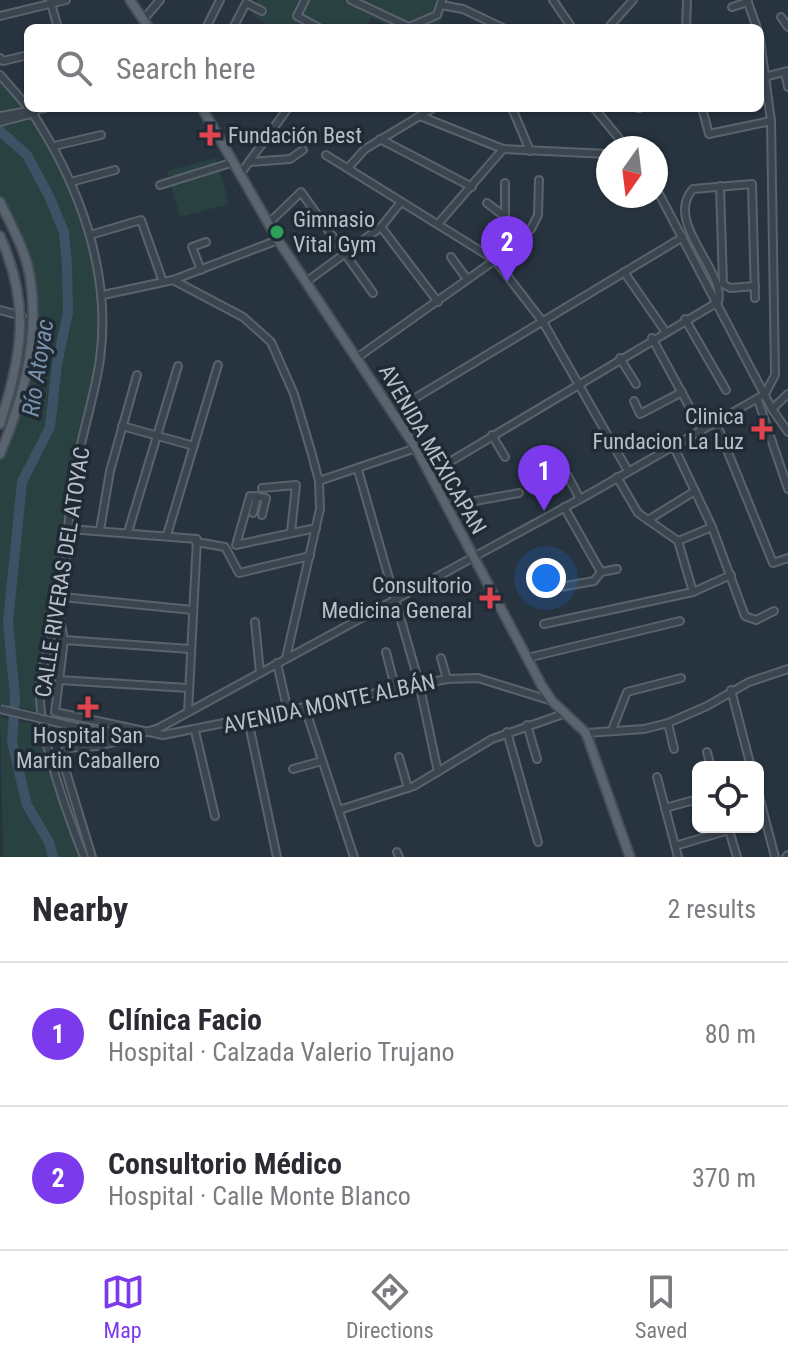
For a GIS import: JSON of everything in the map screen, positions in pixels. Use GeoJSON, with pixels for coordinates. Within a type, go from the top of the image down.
{"type":"FeatureCollection","features":[{"type":"Feature","properties":{"kind":"main road"},"geometry":{"type":"LineString","coordinates":[[130,0],[146,24]]}},
{"type":"Feature","properties":{"kind":"main road","name":"AVENIDA MEXICAPAN"},"geometry":{"type":"LineString","coordinates":[[204,112],[278,240],[358,357],[431,473],[542,686],[552,701],[586,733]]}},
{"type":"Feature","properties":{"kind":"main road"},"geometry":{"type":"LineString","coordinates":[[0,202],[30,274],[33,301],[32,337],[18,407],[4,435],[0,454]]}},
{"type":"Feature","properties":{"kind":"main road"},"geometry":{"type":"LineString","coordinates":[[0,237],[16,273],[22,316],[0,424]]}},
{"type":"Feature","properties":{"kind":"main road"},"geometry":{"type":"LineString","coordinates":[[586,733],[630,857]]}},
{"type":"Feature","properties":{"kind":"street"},"geometry":{"type":"LineString","coordinates":[[0,16],[66,0]]}},
{"type":"Feature","properties":{"kind":"street"},"geometry":{"type":"LineString","coordinates":[[146,24],[160,0]]}},
{"type":"Feature","properties":{"kind":"street"},"geometry":{"type":"LineString","coordinates":[[208,24],[220,0]]}},
{"type":"Feature","properties":{"kind":"street"},"geometry":{"type":"LineString","coordinates":[[305,0],[297,16],[312,24]]}},
{"type":"Feature","properties":{"kind":"street"},"geometry":{"type":"LineString","coordinates":[[351,0],[400,24]]}},
{"type":"Feature","properties":{"kind":"street"},"geometry":{"type":"LineString","coordinates":[[553,0],[569,24]]}},
{"type":"Feature","properties":{"kind":"street"},"geometry":{"type":"LineString","coordinates":[[612,24],[633,0]]}},
{"type":"Feature","properties":{"kind":"street"},"geometry":{"type":"LineString","coordinates":[[686,24],[687,0]]}},
{"type":"Feature","properties":{"kind":"street"},"geometry":{"type":"LineString","coordinates":[[732,7],[748,1],[756,24]]}},
{"type":"Feature","properties":{"kind":"street"},"geometry":{"type":"LineString","coordinates":[[51,2],[57,24]]}},
{"type":"Feature","properties":{"kind":"street"},"geometry":{"type":"LineString","coordinates":[[417,24],[437,15],[442,2],[492,24]]}},
{"type":"Feature","properties":{"kind":"street"},"geometry":{"type":"LineString","coordinates":[[235,24],[246,3],[262,11]]}},
{"type":"Feature","properties":{"kind":"street"},"geometry":{"type":"LineString","coordinates":[[781,17],[788,27]]}},
{"type":"Feature","properties":{"kind":"street"},"geometry":{"type":"LineString","coordinates":[[2,59],[24,56]]}},
{"type":"Feature","properties":{"kind":"street"},"geometry":{"type":"LineString","coordinates":[[92,857],[61,755],[67,748],[99,746],[152,731],[580,499],[765,394],[772,384],[775,361],[771,121],[764,77],[786,71],[788,87]]}},
{"type":"Feature","properties":{"kind":"street","name":"CALLE RIVERAS DEL ATOYAC"},"geometry":{"type":"LineString","coordinates":[[0,75],[24,99]]}},
{"type":"Feature","properties":{"kind":"street"},"geometry":{"type":"LineString","coordinates":[[0,119],[27,112]]}},
{"type":"Feature","properties":{"kind":"street","name":"CALLE RIVERAS DEL ATOYAC"},"geometry":{"type":"LineString","coordinates":[[36,112],[71,182],[90,235],[103,295],[100,360],[72,485],[62,597],[41,677],[47,720],[84,857]]}},
{"type":"Feature","properties":{"kind":"street"},"geometry":{"type":"LineString","coordinates":[[241,173],[285,112]]}},
{"type":"Feature","properties":{"kind":"street"},"geometry":{"type":"LineString","coordinates":[[348,168],[358,154],[426,112]]}},
{"type":"Feature","properties":{"kind":"street"},"geometry":{"type":"LineString","coordinates":[[514,112],[530,151]]}},
{"type":"Feature","properties":{"kind":"street"},"geometry":{"type":"LineString","coordinates":[[597,112],[617,136]]}},
{"type":"Feature","properties":{"kind":"street"},"geometry":{"type":"LineString","coordinates":[[703,112],[709,134],[771,121]]}},
{"type":"Feature","properties":{"kind":"street"},"geometry":{"type":"LineString","coordinates":[[420,116],[503,149],[596,154]]}},
{"type":"Feature","properties":{"kind":"street"},"geometry":{"type":"LineString","coordinates":[[54,146],[101,135]]}},
{"type":"Feature","properties":{"kind":"street"},"geometry":{"type":"LineString","coordinates":[[380,139],[472,187]]}},
{"type":"Feature","properties":{"kind":"street"},"geometry":{"type":"LineString","coordinates":[[438,224],[503,149]]}},
{"type":"Feature","properties":{"kind":"street"},"geometry":{"type":"LineString","coordinates":[[249,162],[290,159],[303,150]]}},
{"type":"Feature","properties":{"kind":"street"},"geometry":{"type":"LineString","coordinates":[[326,155],[495,260],[543,322],[580,382],[628,471]]}},
{"type":"Feature","properties":{"kind":"street"},"geometry":{"type":"LineString","coordinates":[[160,185],[234,162]]}},
{"type":"Feature","properties":{"kind":"street"},"geometry":{"type":"LineString","coordinates":[[71,182],[115,170]]}},
{"type":"Feature","properties":{"kind":"street"},"geometry":{"type":"LineString","coordinates":[[358,357],[495,260],[536,223],[539,180]]}},
{"type":"Feature","properties":{"kind":"street"},"geometry":{"type":"LineString","coordinates":[[504,216],[505,183]]}},
{"type":"Feature","properties":{"kind":"street"},"geometry":{"type":"LineString","coordinates":[[718,302],[720,290],[696,247],[687,220],[687,203],[693,189],[752,184],[755,298]]}},
{"type":"Feature","properties":{"kind":"street"},"geometry":{"type":"LineString","coordinates":[[720,186],[723,284],[730,288],[755,286]]}},
{"type":"Feature","properties":{"kind":"street"},"geometry":{"type":"LineString","coordinates":[[268,224],[301,192],[373,293]]}},
{"type":"Feature","properties":{"kind":"street"},"geometry":{"type":"LineString","coordinates":[[306,282],[381,227],[401,202]]}},
{"type":"Feature","properties":{"kind":"street"},"geometry":{"type":"LineString","coordinates":[[487,203],[504,216],[519,238]]}},
{"type":"Feature","properties":{"kind":"street"},"geometry":{"type":"LineString","coordinates":[[667,208],[772,409],[787,430]]}},
{"type":"Feature","properties":{"kind":"street"},"geometry":{"type":"LineString","coordinates":[[90,235],[141,220],[163,282]]}},
{"type":"Feature","properties":{"kind":"street"},"geometry":{"type":"LineString","coordinates":[[381,227],[438,302]]}},
{"type":"Feature","properties":{"kind":"street"},"geometry":{"type":"LineString","coordinates":[[392,412],[683,237]]}},
{"type":"Feature","properties":{"kind":"street"},"geometry":{"type":"LineString","coordinates":[[103,295],[173,280],[278,240]]}},
{"type":"Feature","properties":{"kind":"street"},"geometry":{"type":"LineString","coordinates":[[201,270],[192,247],[206,242]]}},
{"type":"Feature","properties":{"kind":"street"},"geometry":{"type":"LineString","coordinates":[[451,257],[467,279]]}},
{"type":"Feature","properties":{"kind":"street"},"geometry":{"type":"LineString","coordinates":[[624,272],[665,331]]}},
{"type":"Feature","properties":{"kind":"street"},"geometry":{"type":"LineString","coordinates":[[173,280],[243,317],[271,342],[294,394],[319,481],[316,528],[286,658]]}},
{"type":"Feature","properties":{"kind":"street"},"geometry":{"type":"LineString","coordinates":[[431,473],[652,338],[718,302]]}},
{"type":"Feature","properties":{"kind":"street"},"geometry":{"type":"LineString","coordinates":[[0,310],[22,316]]}},
{"type":"Feature","properties":{"kind":"street"},"geometry":{"type":"LineString","coordinates":[[685,319],[724,389]]}},
{"type":"Feature","properties":{"kind":"street"},"geometry":{"type":"LineString","coordinates":[[652,338],[702,430]]}},
{"type":"Feature","properties":{"kind":"street"},"geometry":{"type":"LineString","coordinates":[[620,358],[636,384]]}},
{"type":"Feature","properties":{"kind":"street"},"geometry":{"type":"LineString","coordinates":[[167,535],[218,365]]}},
{"type":"Feature","properties":{"kind":"street"},"geometry":{"type":"LineString","coordinates":[[128,532],[178,366]]}},
{"type":"Feature","properties":{"kind":"street"},"geometry":{"type":"LineString","coordinates":[[100,530],[103,501],[136,378]]}},
{"type":"Feature","properties":{"kind":"street"},"geometry":{"type":"LineString","coordinates":[[634,401],[640,414],[682,392]]}},
{"type":"Feature","properties":{"kind":"street"},"geometry":{"type":"LineString","coordinates":[[772,409],[788,394]]}},
{"type":"Feature","properties":{"kind":"street"},"geometry":{"type":"LineString","coordinates":[[758,400],[788,489]]}},
{"type":"Feature","properties":{"kind":"street"},"geometry":{"type":"LineString","coordinates":[[3,405],[18,407]]}},
{"type":"Feature","properties":{"kind":"street"},"geometry":{"type":"LineString","coordinates":[[716,423],[773,563],[788,558]]}},
{"type":"Feature","properties":{"kind":"street"},"geometry":{"type":"LineString","coordinates":[[122,426],[194,446]]}},
{"type":"Feature","properties":{"kind":"street"},"geometry":{"type":"LineString","coordinates":[[492,435],[505,457]]}},
{"type":"Feature","properties":{"kind":"street"},"geometry":{"type":"LineString","coordinates":[[674,447],[712,527],[748,619],[756,620],[774,611]]}},
{"type":"Feature","properties":{"kind":"street"},"geometry":{"type":"LineString","coordinates":[[319,481],[416,448]]}},
{"type":"Feature","properties":{"kind":"street"},"geometry":{"type":"LineString","coordinates":[[541,455],[568,476],[580,499]]}},
{"type":"Feature","properties":{"kind":"street"},"geometry":{"type":"LineString","coordinates":[[358,470],[419,683],[438,772]]}},
{"type":"Feature","properties":{"kind":"street"},"geometry":{"type":"LineString","coordinates":[[617,477],[638,513],[678,541],[693,592]]}},
{"type":"Feature","properties":{"kind":"street"},"geometry":{"type":"LineString","coordinates":[[262,488],[296,485],[291,532]]}},
{"type":"Feature","properties":{"kind":"street"},"geometry":{"type":"LineString","coordinates":[[648,520],[695,491]]}},
{"type":"Feature","properties":{"kind":"street"},"geometry":{"type":"LineString","coordinates":[[448,506],[519,493]]}},
{"type":"Feature","properties":{"kind":"street"},"geometry":{"type":"LineString","coordinates":[[262,515],[266,498],[257,496],[248,500],[236,545],[316,528]]}},
{"type":"Feature","properties":{"kind":"street"},"geometry":{"type":"LineString","coordinates":[[253,513],[257,496]]}},
{"type":"Feature","properties":{"kind":"street"},"geometry":{"type":"LineString","coordinates":[[564,507],[601,572]]}},
{"type":"Feature","properties":{"kind":"street"},"geometry":{"type":"LineString","coordinates":[[678,541],[712,527]]}},
{"type":"Feature","properties":{"kind":"street"},"geometry":{"type":"LineString","coordinates":[[69,529],[167,535],[225,547],[239,573],[310,556]]}},
{"type":"Feature","properties":{"kind":"street"},"geometry":{"type":"LineString","coordinates":[[188,712],[196,540]]}},
{"type":"Feature","properties":{"kind":"street"},"geometry":{"type":"LineString","coordinates":[[543,590],[594,581],[601,572],[617,569]]}},
{"type":"Feature","properties":{"kind":"street"},"geometry":{"type":"LineString","coordinates":[[544,624],[693,592],[731,575]]}},
{"type":"Feature","properties":{"kind":"street"},"geometry":{"type":"LineString","coordinates":[[62,597],[193,610]]}},
{"type":"Feature","properties":{"kind":"street"},"geometry":{"type":"LineString","coordinates":[[58,609],[64,640],[55,712],[152,731]]}},
{"type":"Feature","properties":{"kind":"street"},"geometry":{"type":"LineString","coordinates":[[527,658],[680,621]]}},
{"type":"Feature","properties":{"kind":"street"},"geometry":{"type":"LineString","coordinates":[[255,622],[260,673]]}},
{"type":"Feature","properties":{"kind":"street"},"geometry":{"type":"LineString","coordinates":[[64,640],[190,649]]}},
{"type":"Feature","properties":{"kind":"street"},"geometry":{"type":"LineString","coordinates":[[386,652],[395,687]]}},
{"type":"Feature","properties":{"kind":"street"},"geometry":{"type":"LineString","coordinates":[[441,658],[447,679]]}},
{"type":"Feature","properties":{"kind":"street"},"geometry":{"type":"LineString","coordinates":[[277,663],[288,712]]}},
{"type":"Feature","properties":{"kind":"street"},"geometry":{"type":"LineString","coordinates":[[586,733],[668,723],[707,706],[731,690],[788,669]]}},
{"type":"Feature","properties":{"kind":"street","name":"AVENIDA MONTE ALBÁN"},"geometry":{"type":"LineString","coordinates":[[152,731],[163,735],[195,731],[395,687],[447,679],[478,678],[552,701]]}},
{"type":"Feature","properties":{"kind":"street"},"geometry":{"type":"LineString","coordinates":[[612,730],[627,692],[681,678]]}},
{"type":"Feature","properties":{"kind":"street"},"geometry":{"type":"LineString","coordinates":[[59,680],[188,688]]}},
{"type":"Feature","properties":{"kind":"street"},"geometry":{"type":"LineString","coordinates":[[731,690],[749,761]]}},
{"type":"Feature","properties":{"kind":"street"},"geometry":{"type":"LineString","coordinates":[[305,708],[354,857]]}},
{"type":"Feature","properties":{"kind":"street"},"geometry":{"type":"LineString","coordinates":[[0,709],[126,738]]}},
{"type":"Feature","properties":{"kind":"street"},"geometry":{"type":"LineString","coordinates":[[339,810],[408,788],[507,732],[566,713]]}},
{"type":"Feature","properties":{"kind":"street"},"geometry":{"type":"LineString","coordinates":[[248,720],[277,857]]}},
{"type":"Feature","properties":{"kind":"street"},"geometry":{"type":"LineString","coordinates":[[668,723],[674,749]]}},
{"type":"Feature","properties":{"kind":"street"},"geometry":{"type":"LineString","coordinates":[[527,725],[537,759]]}},
{"type":"Feature","properties":{"kind":"street"},"geometry":{"type":"LineString","coordinates":[[195,731],[215,816]]}},
{"type":"Feature","properties":{"kind":"street"},"geometry":{"type":"LineString","coordinates":[[507,732],[538,842]]}},
{"type":"Feature","properties":{"kind":"street"},"geometry":{"type":"LineString","coordinates":[[707,752],[709,761]]}},
{"type":"Feature","properties":{"kind":"street"},"geometry":{"type":"LineString","coordinates":[[399,757],[408,788]]}},
{"type":"Feature","properties":{"kind":"street"},"geometry":{"type":"LineString","coordinates":[[293,769],[322,761]]}},
{"type":"Feature","properties":{"kind":"street"},"geometry":{"type":"LineString","coordinates":[[657,777],[678,857]]}},
{"type":"Feature","properties":{"kind":"street"},"geometry":{"type":"LineString","coordinates":[[665,808],[692,801]]}},
{"type":"Feature","properties":{"kind":"street"},"geometry":{"type":"LineString","coordinates":[[764,815],[775,857]]}},
{"type":"Feature","properties":{"kind":"street"},"geometry":{"type":"LineString","coordinates":[[675,846],[713,833]]}},
{"type":"Feature","properties":{"kind":"street"},"geometry":{"type":"LineString","coordinates":[[730,833],[737,857]]}},
{"type":"Feature","properties":{"kind":"green space"},"geometry":{"type":"Polygon","coordinates":[[[258,0],[449,0],[440,24],[385,24],[371,18],[367,24],[267,24],[251,15],[258,0]]]}},
{"type":"Feature","properties":{"kind":"green space"},"geometry":{"type":"Polygon","coordinates":[[[0,76],[24,103],[24,112],[31,112],[54,146],[90,235],[103,295],[100,360],[78,454],[55,601],[39,660],[42,712],[0,704],[0,454],[32,337],[30,274],[0,203],[0,76]]]}},
{"type":"Feature","properties":{"kind":"green space"},"geometry":{"type":"Polygon","coordinates":[[[216,158],[229,204],[180,217],[167,171],[216,158]]]}},
{"type":"Feature","properties":{"kind":"green space"},"geometry":{"type":"Polygon","coordinates":[[[0,717],[42,726],[70,833],[81,857],[3,857],[0,717]]]}},
{"type":"Feature","properties":{"kind":"waterway","name":"Río Atoyac"},"geometry":{"type":"LineString","coordinates":[[0,131],[27,155],[49,196],[64,232],[67,266],[68,312],[57,364],[50,427],[22,482],[8,622],[15,698],[12,742],[27,805],[49,842],[53,857]]}},
{"type":"Feature","properties":{"kind":"place","name":"Fundación Best"},"geometry":{"type":"Point","coordinates":[210,135]}},
{"type":"Feature","properties":{"kind":"place","name":"Gimnasio Vital Gym"},"geometry":{"type":"Point","coordinates":[277,232]}},
{"type":"Feature","properties":{"kind":"place","name":"Consultorio Médico"},"geometry":{"type":"Point","coordinates":[507,282]}},
{"type":"Feature","properties":{"kind":"place","name":"Clinica Fundacion La Luz"},"geometry":{"type":"Point","coordinates":[762,429]}},
{"type":"Feature","properties":{"kind":"place","name":"Clínica Facio"},"geometry":{"type":"Point","coordinates":[544,511]}},
{"type":"Feature","properties":{"kind":"place","name":"Consultorio Medicina General"},"geometry":{"type":"Point","coordinates":[490,598]}},
{"type":"Feature","properties":{"kind":"place","name":"Hospital San Martin Caballero"},"geometry":{"type":"Point","coordinates":[88,707]}}]}
